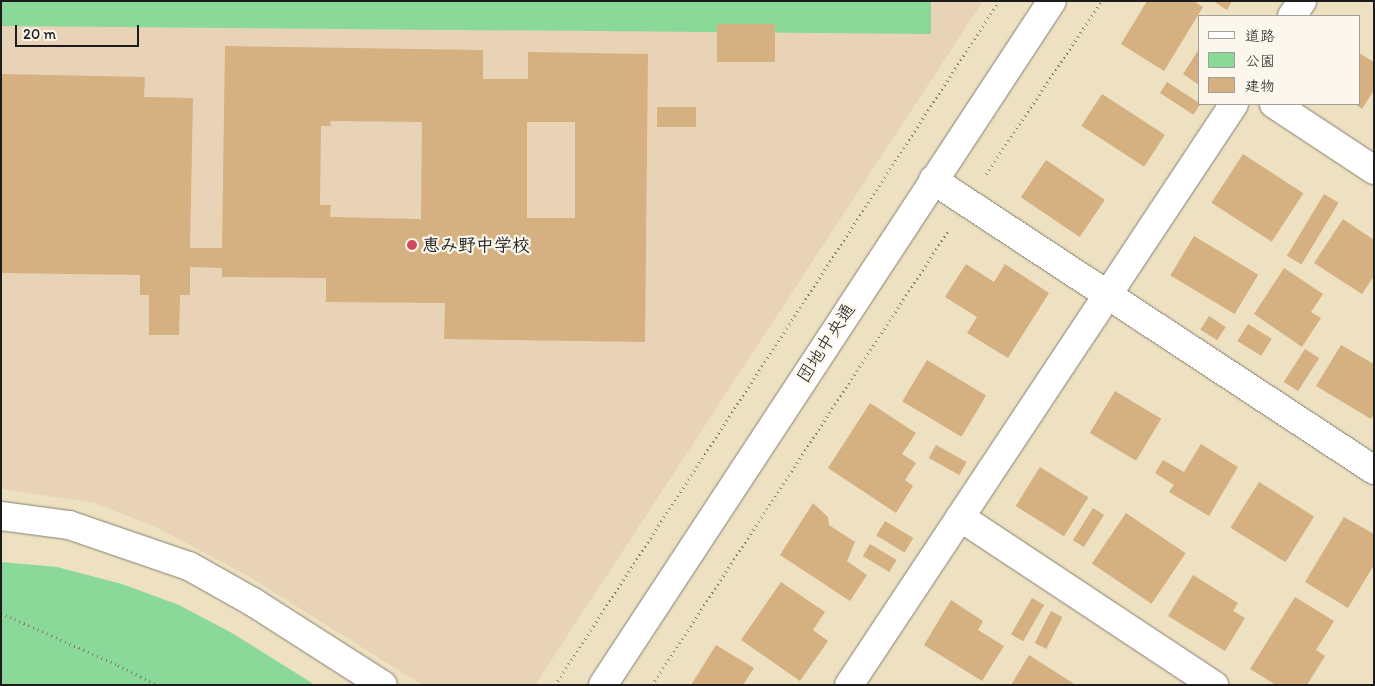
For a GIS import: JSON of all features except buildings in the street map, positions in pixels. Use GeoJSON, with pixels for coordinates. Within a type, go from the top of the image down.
{"type":"FeatureCollection","features":[{"type":"Feature","properties":{"kind":"street","name":"団地中央通"},"geometry":{"type":"LineString","coordinates":[[602,685],[1052,1]]}},
{"type":"Feature","properties":{"kind":"street"},"geometry":{"type":"LineString","coordinates":[[1293,15],[1302,1]]}},
{"type":"Feature","properties":{"kind":"street"},"geometry":{"type":"LineString","coordinates":[[849,685],[1233,105]]}},
{"type":"Feature","properties":{"kind":"street"},"geometry":{"type":"LineString","coordinates":[[1276,105],[1374,170]]}},
{"type":"Feature","properties":{"kind":"street"},"geometry":{"type":"LineString","coordinates":[[933,180],[1374,470]]}},
{"type":"Feature","properties":{"kind":"street"},"geometry":{"type":"LineString","coordinates":[[1,516],[69,525],[189,566],[253,602],[383,685]]}},
{"type":"Feature","properties":{"kind":"street"},"geometry":{"type":"LineString","coordinates":[[960,517],[1214,685]]}},
{"type":"Feature","properties":{"kind":"path"},"geometry":{"type":"LineString","coordinates":[[555,685],[999,1]]}},
{"type":"Feature","properties":{"kind":"path"},"geometry":{"type":"LineString","coordinates":[[652,685],[967,202],[1102,1]]}},
{"type":"Feature","properties":{"kind":"path"},"geometry":{"type":"LineString","coordinates":[[1,613],[118,665],[157,685]]}},
{"type":"Feature","properties":{"kind":"shaded area","name":"恵み野中学校"},"geometry":{"type":"Polygon","coordinates":[[[1,1],[983,1],[535,685],[422,685],[248,576],[156,527],[94,503],[1,489],[1,1]]]}},
{"type":"Feature","properties":{"kind":"green space"},"geometry":{"type":"Polygon","coordinates":[[[1,1],[931,1],[931,34],[1,26],[1,1]]]}},
{"type":"Feature","properties":{"kind":"green space"},"geometry":{"type":"Polygon","coordinates":[[[1,562],[57,567],[122,584],[179,605],[232,633],[315,685],[1,685],[1,562]]]}},
{"type":"Feature","properties":{"kind":"place","name":"恵み野中学校"},"geometry":{"type":"Point","coordinates":[412,245]}}]}
